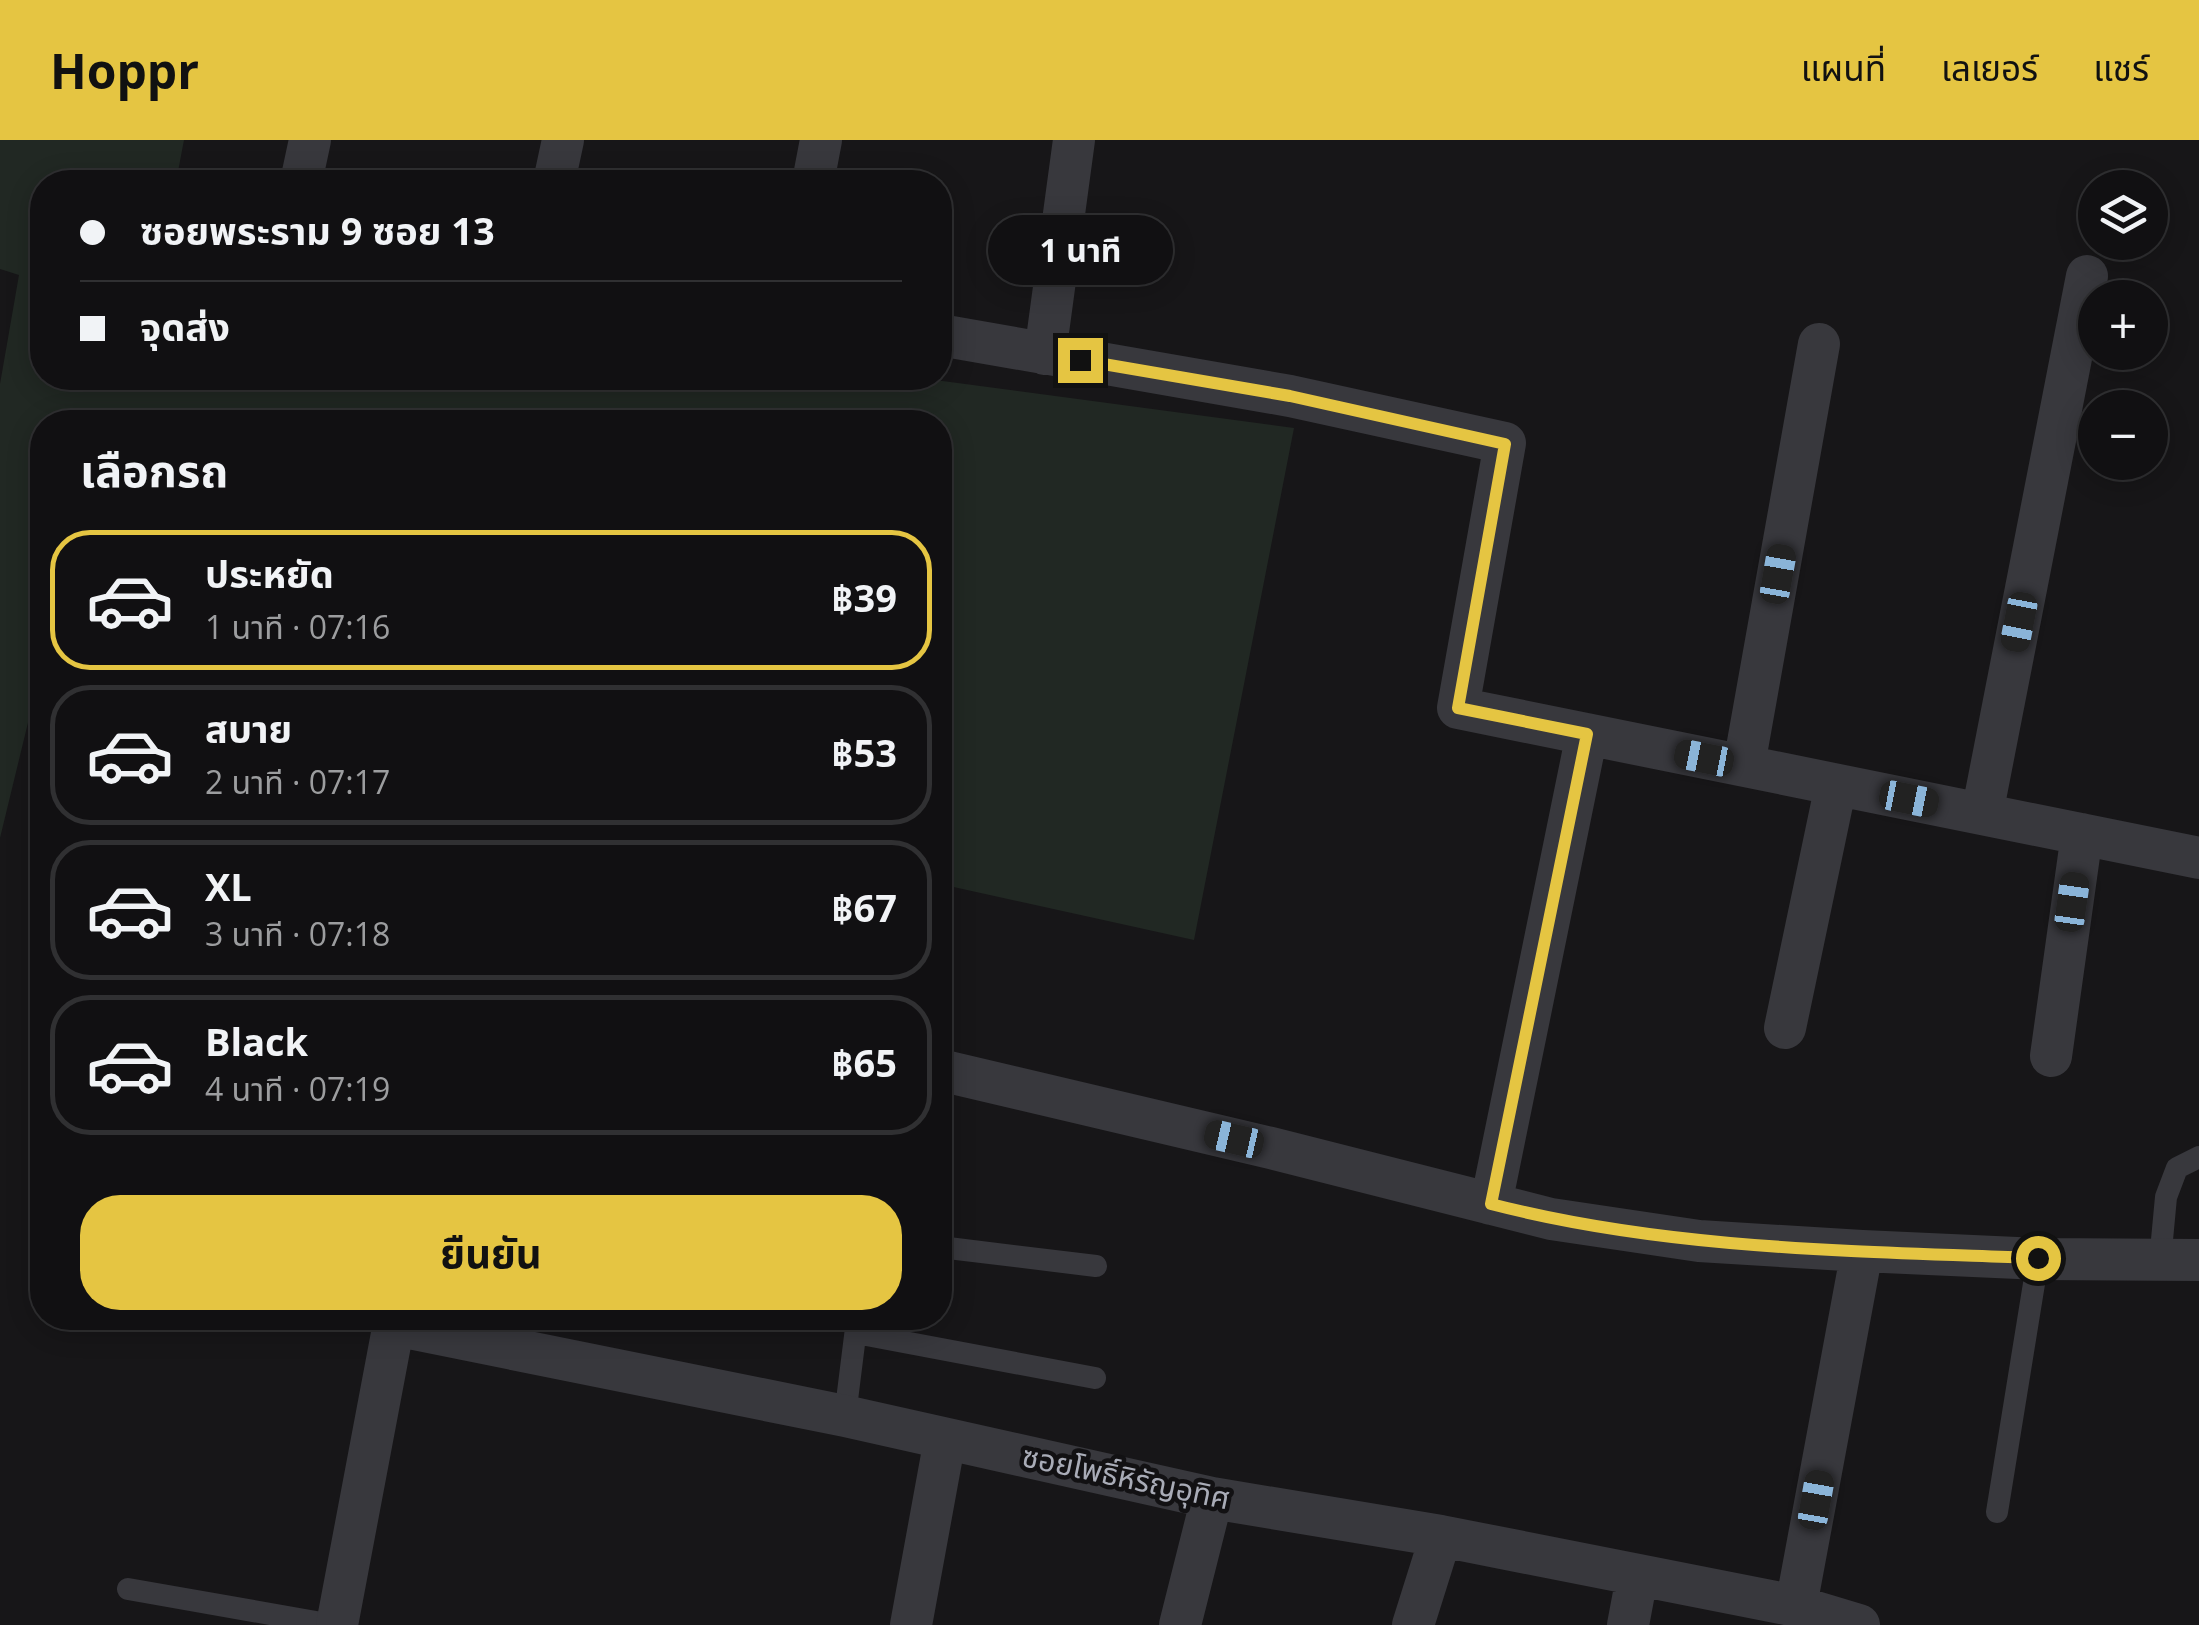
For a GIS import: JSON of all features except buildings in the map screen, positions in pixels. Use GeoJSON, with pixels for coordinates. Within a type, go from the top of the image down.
{"type":"FeatureCollection","features":[{"type":"Feature","properties":{"kind":"street"},"geometry":{"type":"LineString","coordinates":[[304,170],[310,140]]}},
{"type":"Feature","properties":{"kind":"street"},"geometry":{"type":"LineString","coordinates":[[557,170],[563,140]]}},
{"type":"Feature","properties":{"kind":"street"},"geometry":{"type":"LineString","coordinates":[[815,170],[821,140]]}},
{"type":"Feature","properties":{"kind":"street"},"geometry":{"type":"LineString","coordinates":[[1045,354],[1074,140]]}},
{"type":"Feature","properties":{"kind":"street"},"geometry":{"type":"LineString","coordinates":[[1982,814],[2087,276]]}},
{"type":"Feature","properties":{"kind":"street"},"geometry":{"type":"LineString","coordinates":[[952,337],[1290,396],[1505,444],[1458,708],[2199,858]]}},
{"type":"Feature","properties":{"kind":"street"},"geometry":{"type":"LineString","coordinates":[[1744,766],[1819,344]]}},
{"type":"Feature","properties":{"kind":"street"},"geometry":{"type":"LineString","coordinates":[[1491,1204],[1587,734]]}},
{"type":"Feature","properties":{"kind":"street"},"geometry":{"type":"LineString","coordinates":[[1784,1028],[1836,785]]}},
{"type":"Feature","properties":{"kind":"street"},"geometry":{"type":"LineString","coordinates":[[2051,1056],[2082,834]]}},
{"type":"Feature","properties":{"kind":"street"},"geometry":{"type":"LineString","coordinates":[[952,1073],[1551,1219],[1699,1241],[1862,1252],[2180,1260]]}},
{"type":"Feature","properties":{"kind":"street"},"geometry":{"type":"LineString","coordinates":[[1796,1606],[1862,1252]]}},
{"type":"Feature","properties":{"kind":"street"},"geometry":{"type":"LineString","coordinates":[[335,1625],[393,1330]]}},
{"type":"Feature","properties":{"kind":"street","name":"ซอยโพธิ์หิรัญอุทิศ"},"geometry":{"type":"LineString","coordinates":[[438,1330],[1212,1498],[1441,1536],[1796,1606],[1859,1625]]}},
{"type":"Feature","properties":{"kind":"street"},"geometry":{"type":"LineString","coordinates":[[911,1625],[945,1439]]}},
{"type":"Feature","properties":{"kind":"street"},"geometry":{"type":"LineString","coordinates":[[1180,1625],[1212,1498]]}},
{"type":"Feature","properties":{"kind":"street"},"geometry":{"type":"LineString","coordinates":[[1414,1625],[1441,1536]]}},
{"type":"Feature","properties":{"kind":"street"},"geometry":{"type":"LineString","coordinates":[[1628,1625],[1638,1577]]}},
{"type":"Feature","properties":{"kind":"lane"},"geometry":{"type":"LineString","coordinates":[[2180,1260],[2166,1197],[2177,1168],[2199,1157]]}},
{"type":"Feature","properties":{"kind":"lane"},"geometry":{"type":"LineString","coordinates":[[952,1248],[1096,1266]]}},
{"type":"Feature","properties":{"kind":"lane"},"geometry":{"type":"LineString","coordinates":[[1997,1512],[2038,1258]]}},
{"type":"Feature","properties":{"kind":"lane"},"geometry":{"type":"LineString","coordinates":[[845,1416],[856,1330]]}},
{"type":"Feature","properties":{"kind":"lane"},"geometry":{"type":"LineString","coordinates":[[879,1330],[1094,1378]]}},
{"type":"Feature","properties":{"kind":"lane"},"geometry":{"type":"LineString","coordinates":[[128,1589],[335,1625]]}},
{"type":"Feature","properties":{"kind":"shaded area"},"geometry":{"type":"Polygon","coordinates":[[[0,140],[184,140],[178,170],[30,170],[30,390],[952,390],[952,382],[1294,428],[1194,940],[952,887],[952,410],[30,410],[30,714],[0,838],[0,384],[19,275],[0,269],[0,140]]]}},
{"type":"Feature","properties":{"kind":"route"},"geometry":{"type":"LineString","coordinates":[[1080,360],[1290,396],[1505,444],[1458,708],[1587,734],[1491,1204],[1551,1219],[1699,1241],[2038,1258]]}}]}
